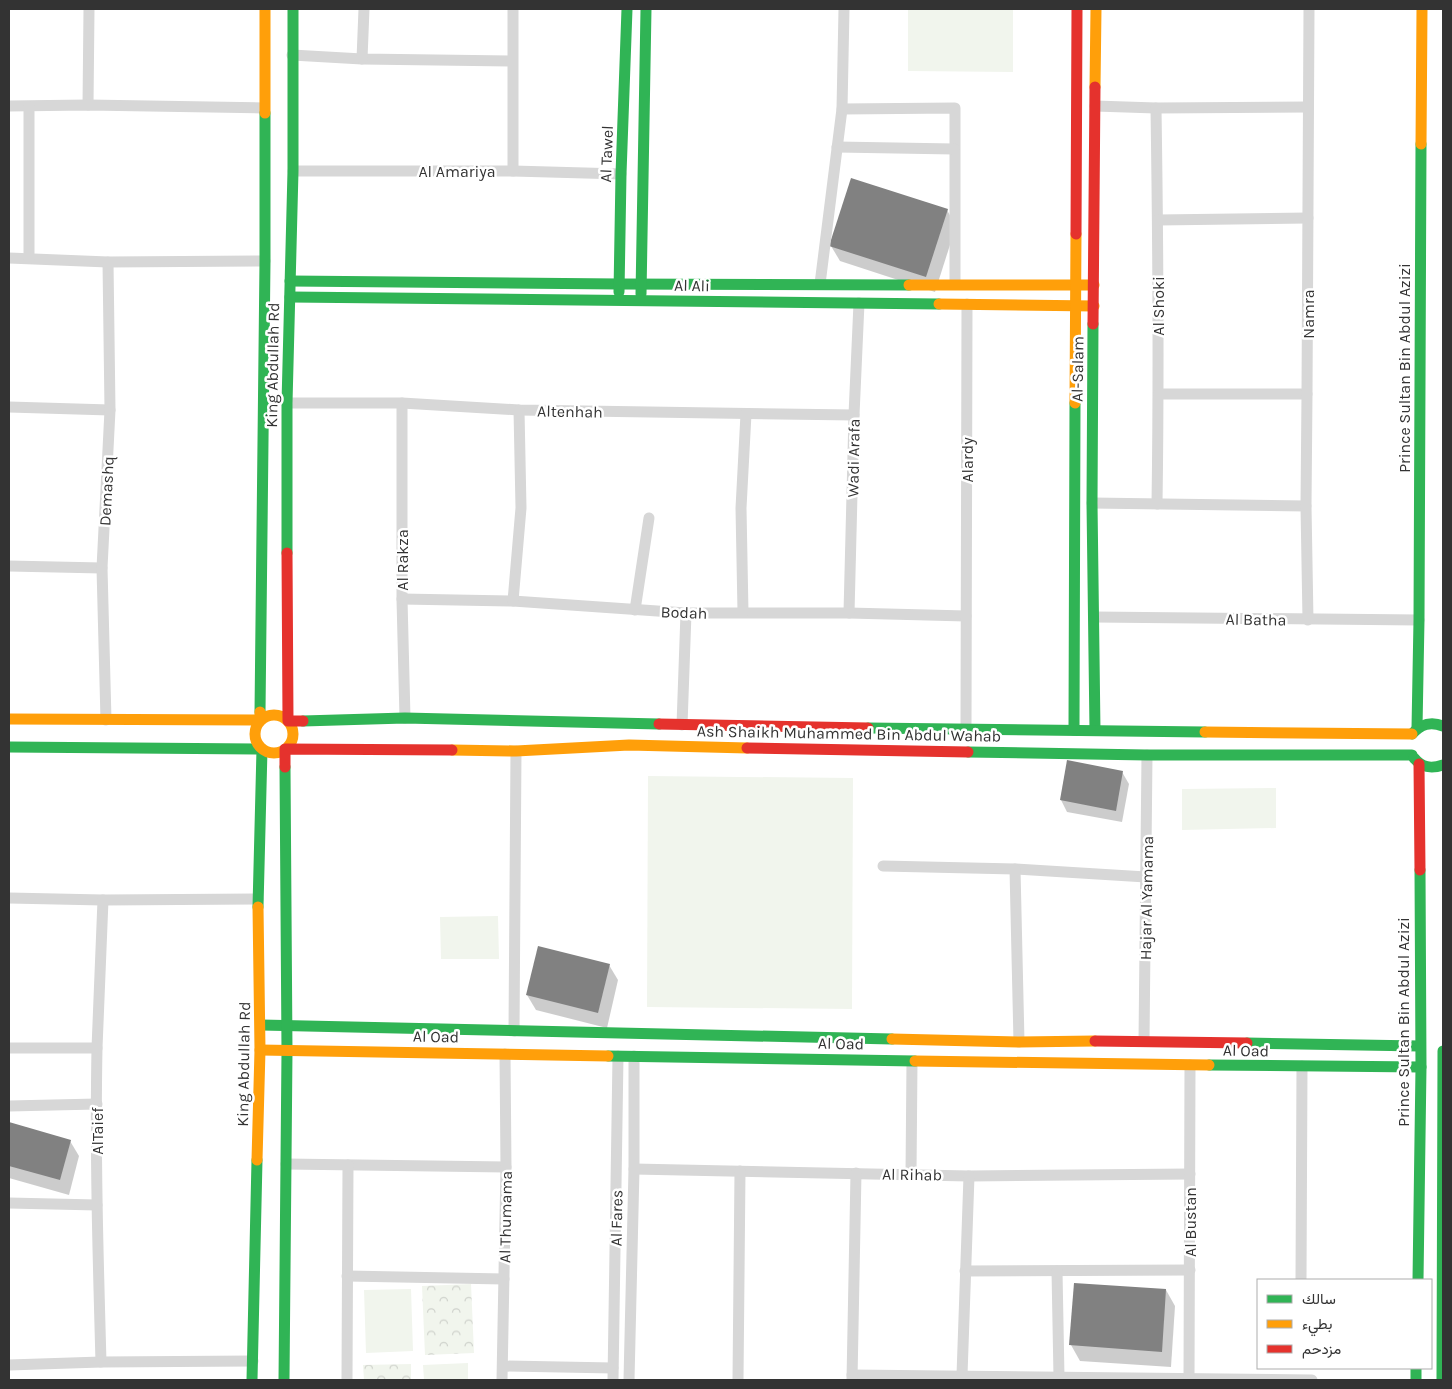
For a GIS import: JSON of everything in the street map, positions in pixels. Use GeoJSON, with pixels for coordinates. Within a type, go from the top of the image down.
{"type":"FeatureCollection","features":[{"type":"Feature","properties":{"kind":"street"},"geometry":{"type":"LineString","coordinates":[[88,106],[89,9]]}},
{"type":"Feature","properties":{"kind":"street","name":"King Abdullah Rd"},"geometry":{"type":"LineString","coordinates":[[260,720],[265,261],[265,9]]}},
{"type":"Feature","properties":{"kind":"street","name":"King Abdullah Rd"},"geometry":{"type":"LineString","coordinates":[[288,721],[287,403],[293,172],[293,9]]}},
{"type":"Feature","properties":{"kind":"street"},"geometry":{"type":"LineString","coordinates":[[362,59],[364,9]]}},
{"type":"Feature","properties":{"kind":"street"},"geometry":{"type":"LineString","coordinates":[[513,172],[512,61],[514,9]]}},
{"type":"Feature","properties":{"kind":"street","name":"Al Tawel"},"geometry":{"type":"LineString","coordinates":[[620,301],[621,174],[627,9]]}},
{"type":"Feature","properties":{"kind":"street"},"geometry":{"type":"LineString","coordinates":[[641,300],[646,9]]}},
{"type":"Feature","properties":{"kind":"street"},"geometry":{"type":"LineString","coordinates":[[820,284],[842,109],[844,9]]}},
{"type":"Feature","properties":{"kind":"street","name":"Al-Salam"},"geometry":{"type":"LineString","coordinates":[[1074,730],[1077,9]]}},
{"type":"Feature","properties":{"kind":"street","name":"Al-Salam"},"geometry":{"type":"LineString","coordinates":[[1095,730],[1092,503],[1096,9]]}},
{"type":"Feature","properties":{"kind":"street","name":"Namra"},"geometry":{"type":"LineString","coordinates":[[1308,620],[1306,506],[1309,9]]}},
{"type":"Feature","properties":{"kind":"street","name":"Prince Sultan Bin Abdul Azizi"},"geometry":{"type":"LineString","coordinates":[[1418,1279],[1421,1067],[1415,760],[1410,748],[1410,741],[1415,731],[1419,620],[1422,9]]}},
{"type":"Feature","properties":{"kind":"street"},"geometry":{"type":"LineString","coordinates":[[292,55],[362,59],[512,61]]}},
{"type":"Feature","properties":{"kind":"street"},"geometry":{"type":"LineString","coordinates":[[9,106],[264,108]]}},
{"type":"Feature","properties":{"kind":"street"},"geometry":{"type":"LineString","coordinates":[[1095,106],[1156,108],[1308,107]]}},
{"type":"Feature","properties":{"kind":"street"},"geometry":{"type":"LineString","coordinates":[[29,107],[29,258]]}},
{"type":"Feature","properties":{"kind":"street"},"geometry":{"type":"LineString","coordinates":[[842,109],[955,108],[955,284]]}},
{"type":"Feature","properties":{"kind":"street","name":"Al Shoki"},"geometry":{"type":"LineString","coordinates":[[1156,108],[1159,394],[1157,504]]}},
{"type":"Feature","properties":{"kind":"street"},"geometry":{"type":"LineString","coordinates":[[837,147],[954,149]]}},
{"type":"Feature","properties":{"kind":"street","name":"Al Amariya"},"geometry":{"type":"LineString","coordinates":[[293,172],[621,174]]}},
{"type":"Feature","properties":{"kind":"street"},"geometry":{"type":"LineString","coordinates":[[1158,220],[1308,218]]}},
{"type":"Feature","properties":{"kind":"street"},"geometry":{"type":"LineString","coordinates":[[9,258],[108,262],[265,261]]}},
{"type":"Feature","properties":{"kind":"street","name":"Demashq"},"geometry":{"type":"LineString","coordinates":[[106,720],[102,568],[110,410],[108,262]]}},
{"type":"Feature","properties":{"kind":"street","name":"Al Ali"},"geometry":{"type":"LineString","coordinates":[[290,281],[1094,285]]}},
{"type":"Feature","properties":{"kind":"street","name":"Al Ali"},"geometry":{"type":"LineString","coordinates":[[290,297],[1094,306]]}},
{"type":"Feature","properties":{"kind":"street","name":"Wadi Arafa"},"geometry":{"type":"LineString","coordinates":[[849,614],[858,303]]}},
{"type":"Feature","properties":{"kind":"street","name":"Alardy"},"geometry":{"type":"LineString","coordinates":[[966,730],[967,304]]}},
{"type":"Feature","properties":{"kind":"street"},"geometry":{"type":"LineString","coordinates":[[1159,394],[1308,394]]}},
{"type":"Feature","properties":{"kind":"street","name":"Altenhah"},"geometry":{"type":"LineString","coordinates":[[287,403],[402,403],[519,410],[854,415]]}},
{"type":"Feature","properties":{"kind":"street","name":"Al Rakza"},"geometry":{"type":"LineString","coordinates":[[402,403],[404,718]]}},
{"type":"Feature","properties":{"kind":"street"},"geometry":{"type":"LineString","coordinates":[[9,407],[110,410]]}},
{"type":"Feature","properties":{"kind":"street"},"geometry":{"type":"LineString","coordinates":[[513,601],[521,508],[519,410]]}},
{"type":"Feature","properties":{"kind":"street"},"geometry":{"type":"LineString","coordinates":[[743,612],[741,508],[746,414]]}},
{"type":"Feature","properties":{"kind":"street"},"geometry":{"type":"LineString","coordinates":[[1092,503],[1306,506]]}},
{"type":"Feature","properties":{"kind":"street"},"geometry":{"type":"LineString","coordinates":[[635,610],[649,518]]}},
{"type":"Feature","properties":{"kind":"street"},"geometry":{"type":"LineString","coordinates":[[9,566],[102,568]]}},
{"type":"Feature","properties":{"kind":"street","name":"Bodah"},"geometry":{"type":"LineString","coordinates":[[402,599],[513,601],[686,613],[743,612],[966,616]]}},
{"type":"Feature","properties":{"kind":"street"},"geometry":{"type":"LineString","coordinates":[[682,725],[686,613]]}},
{"type":"Feature","properties":{"kind":"street","name":"Al Batha"},"geometry":{"type":"LineString","coordinates":[[1094,617],[1419,620]]}},
{"type":"Feature","properties":{"kind":"street"},"geometry":{"type":"LineString","coordinates":[[271,714],[283,717],[288,721],[292,726],[293,733],[292,739],[285,749],[274,753],[267,752],[257,744],[255,732],[260,720],[271,714]]}},
{"type":"Feature","properties":{"kind":"street","name":"Ash Shaikh Muhammed Bin Abdul Wahab"},"geometry":{"type":"LineString","coordinates":[[288,721],[404,718],[966,730],[1415,731],[1423,724],[1430,723],[1443,726]]}},
{"type":"Feature","properties":{"kind":"street"},"geometry":{"type":"LineString","coordinates":[[9,719],[260,720]]}},
{"type":"Feature","properties":{"kind":"street"},"geometry":{"type":"LineString","coordinates":[[859,729],[859,751]]}},
{"type":"Feature","properties":{"kind":"street","name":"Ash Shaikh Muhammed Bin Abdul Wahab"},"geometry":{"type":"LineString","coordinates":[[285,749],[516,750],[629,745],[859,751],[1415,760],[1432,768],[1443,765]]}},
{"type":"Feature","properties":{"kind":"street"},"geometry":{"type":"LineString","coordinates":[[9,747],[262,749]]}},
{"type":"Feature","properties":{"kind":"street","name":"King Abdullah Rd"},"geometry":{"type":"LineString","coordinates":[[252,1380],[260,1050],[258,899],[262,749]]}},
{"type":"Feature","properties":{"kind":"street"},"geometry":{"type":"LineString","coordinates":[[284,1380],[287,1051],[285,749]]}},
{"type":"Feature","properties":{"kind":"street"},"geometry":{"type":"LineString","coordinates":[[514,1031],[516,750]]}},
{"type":"Feature","properties":{"kind":"street","name":"Hajar Al Yamama"},"geometry":{"type":"LineString","coordinates":[[1144,1041],[1147,755]]}},
{"type":"Feature","properties":{"kind":"street"},"geometry":{"type":"LineString","coordinates":[[883,866],[1016,869],[1146,877]]}},
{"type":"Feature","properties":{"kind":"street"},"geometry":{"type":"LineString","coordinates":[[1016,869],[1019,1042]]}},
{"type":"Feature","properties":{"kind":"street"},"geometry":{"type":"LineString","coordinates":[[9,898],[103,900],[258,899]]}},
{"type":"Feature","properties":{"kind":"street","name":"AlTaief"},"geometry":{"type":"LineString","coordinates":[[101,1362],[97,1205],[97,1104],[103,900]]}},
{"type":"Feature","properties":{"kind":"street","name":"Al Oad"},"geometry":{"type":"LineString","coordinates":[[260,1025],[1019,1042],[1144,1041],[1420,1046]]}},
{"type":"Feature","properties":{"kind":"street"},"geometry":{"type":"LineString","coordinates":[[9,1048],[98,1048]]}},
{"type":"Feature","properties":{"kind":"street","name":"Al Oad"},"geometry":{"type":"LineString","coordinates":[[260,1050],[1421,1067]]}},
{"type":"Feature","properties":{"kind":"street"},"geometry":{"type":"LineString","coordinates":[[1442,1380],[1443,1051]]}},
{"type":"Feature","properties":{"kind":"street","name":"Al Thumama"},"geometry":{"type":"LineString","coordinates":[[502,1380],[506,1167],[505,1054]]}},
{"type":"Feature","properties":{"kind":"street","name":"Al Fares"},"geometry":{"type":"LineString","coordinates":[[614,1380],[618,1056]]}},
{"type":"Feature","properties":{"kind":"street","name":"Al Fares"},"geometry":{"type":"LineString","coordinates":[[630,1380],[634,1056]]}},
{"type":"Feature","properties":{"kind":"street"},"geometry":{"type":"LineString","coordinates":[[911,1174],[912,1061]]}},
{"type":"Feature","properties":{"kind":"street","name":"Al Bustan"},"geometry":{"type":"LineString","coordinates":[[1189,1379],[1190,1065]]}},
{"type":"Feature","properties":{"kind":"street"},"geometry":{"type":"LineString","coordinates":[[1301,1279],[1302,1066]]}},
{"type":"Feature","properties":{"kind":"street"},"geometry":{"type":"LineString","coordinates":[[9,1106],[97,1104]]}},
{"type":"Feature","properties":{"kind":"street"},"geometry":{"type":"LineString","coordinates":[[286,1164],[506,1167]]}},
{"type":"Feature","properties":{"kind":"street"},"geometry":{"type":"LineString","coordinates":[[347,1380],[348,1165]]}},
{"type":"Feature","properties":{"kind":"street","name":"Al Rihab"},"geometry":{"type":"LineString","coordinates":[[634,1169],[969,1176],[1190,1174]]}},
{"type":"Feature","properties":{"kind":"street"},"geometry":{"type":"LineString","coordinates":[[738,1380],[740,1171]]}},
{"type":"Feature","properties":{"kind":"street"},"geometry":{"type":"LineString","coordinates":[[856,1173],[852,1378],[962,1375],[1059,1378],[1312,1380]]}},
{"type":"Feature","properties":{"kind":"street"},"geometry":{"type":"LineString","coordinates":[[962,1375],[969,1176]]}},
{"type":"Feature","properties":{"kind":"street"},"geometry":{"type":"LineString","coordinates":[[9,1203],[97,1205]]}},
{"type":"Feature","properties":{"kind":"street"},"geometry":{"type":"LineString","coordinates":[[965,1271],[1190,1270]]}},
{"type":"Feature","properties":{"kind":"street"},"geometry":{"type":"LineString","coordinates":[[1058,1271],[1059,1378]]}},
{"type":"Feature","properties":{"kind":"street"},"geometry":{"type":"LineString","coordinates":[[347,1276],[504,1279]]}},
{"type":"Feature","properties":{"kind":"street"},"geometry":{"type":"LineString","coordinates":[[9,1365],[101,1362],[252,1362]]}},
{"type":"Feature","properties":{"kind":"street"},"geometry":{"type":"LineString","coordinates":[[503,1366],[614,1368]]}},
{"type":"Feature","properties":{"kind":"green space"},"geometry":{"type":"Polygon","coordinates":[[[908,9],[1013,10],[1013,72],[908,71],[908,9]]]}},
{"type":"Feature","properties":{"kind":"green space"},"geometry":{"type":"Polygon","coordinates":[[[648,776],[853,778],[852,1009],[647,1007],[648,776]]]}},
{"type":"Feature","properties":{"kind":"green space"},"geometry":{"type":"Polygon","coordinates":[[[1276,788],[1276,828],[1182,830],[1182,789],[1276,788]]]}},
{"type":"Feature","properties":{"kind":"green space"},"geometry":{"type":"Polygon","coordinates":[[[498,916],[499,959],[441,959],[440,917],[498,916]]]}},
{"type":"Feature","properties":{"kind":"green space"},"geometry":{"type":"Polygon","coordinates":[[[471,1284],[474,1353],[425,1355],[422,1286],[471,1284]]]}},
{"type":"Feature","properties":{"kind":"green space"},"geometry":{"type":"Polygon","coordinates":[[[411,1289],[413,1351],[366,1353],[364,1290],[411,1289]]]}},
{"type":"Feature","properties":{"kind":"green space"},"geometry":{"type":"Polygon","coordinates":[[[468,1363],[468,1380],[424,1380],[423,1365],[468,1363]]]}},
{"type":"Feature","properties":{"kind":"green space"},"geometry":{"type":"Polygon","coordinates":[[[411,1364],[411,1380],[364,1380],[363,1365],[411,1364]]]}},
{"type":"Feature","properties":{"kind":"building"},"geometry":{"type":"Polygon","coordinates":[[[851,178],[948,209],[926,277],[829,246],[851,178]]]}},
{"type":"Feature","properties":{"kind":"building"},"geometry":{"type":"Polygon","coordinates":[[[1067,760],[1123,771],[1116,811],[1060,800],[1067,760]]]}},
{"type":"Feature","properties":{"kind":"building"},"geometry":{"type":"Polygon","coordinates":[[[538,946],[610,964],[598,1013],[526,995],[538,946]]]}},
{"type":"Feature","properties":{"kind":"building"},"geometry":{"type":"Polygon","coordinates":[[[9,1122],[71,1140],[60,1180],[9,1166],[9,1122]]]}},
{"type":"Feature","properties":{"kind":"building"},"geometry":{"type":"Polygon","coordinates":[[[1074,1283],[1166,1289],[1162,1352],[1069,1345],[1074,1283]]]}},
{"type":"Feature","properties":{"kind":"traffic: fast"},"geometry":{"type":"LineString","coordinates":[[287,553],[287,403],[293,171],[293,9]]}},
{"type":"Feature","properties":{"kind":"traffic: fast"},"geometry":{"type":"LineString","coordinates":[[619,292],[627,9]]}},
{"type":"Feature","properties":{"kind":"traffic: fast"},"geometry":{"type":"LineString","coordinates":[[641,294],[646,9]]}},
{"type":"Feature","properties":{"kind":"traffic: fast"},"geometry":{"type":"LineString","coordinates":[[260,712],[265,113]]}},
{"type":"Feature","properties":{"kind":"traffic: fast"},"geometry":{"type":"LineString","coordinates":[[1417,728],[1421,144]]}},
{"type":"Feature","properties":{"kind":"traffic: fast"},"geometry":{"type":"LineString","coordinates":[[290,281],[909,285]]}},
{"type":"Feature","properties":{"kind":"traffic: fast"},"geometry":{"type":"LineString","coordinates":[[290,297],[939,304]]}},
{"type":"Feature","properties":{"kind":"traffic: fast"},"geometry":{"type":"LineString","coordinates":[[1093,324],[1092,503],[1095,730]]}},
{"type":"Feature","properties":{"kind":"traffic: fast"},"geometry":{"type":"LineString","coordinates":[[1074,730],[1075,403]]}},
{"type":"Feature","properties":{"kind":"traffic: fast"},"geometry":{"type":"LineString","coordinates":[[303,721],[405,718],[659,724]]}},
{"type":"Feature","properties":{"kind":"traffic: fast"},"geometry":{"type":"LineString","coordinates":[[1412,734],[1426,724],[1443,726]]}},
{"type":"Feature","properties":{"kind":"traffic: fast"},"geometry":{"type":"LineString","coordinates":[[868,728],[1205,732]]}},
{"type":"Feature","properties":{"kind":"traffic: fast"},"geometry":{"type":"LineString","coordinates":[[9,747],[262,749],[258,907]]}},
{"type":"Feature","properties":{"kind":"traffic: fast"},"geometry":{"type":"LineString","coordinates":[[968,752],[1147,755],[1412,755]]}},
{"type":"Feature","properties":{"kind":"traffic: fast"},"geometry":{"type":"LineString","coordinates":[[1414,758],[1420,764],[1427,767],[1443,765]]}},
{"type":"Feature","properties":{"kind":"traffic: fast"},"geometry":{"type":"LineString","coordinates":[[284,1380],[287,1051],[285,767]]}},
{"type":"Feature","properties":{"kind":"traffic: fast"},"geometry":{"type":"LineString","coordinates":[[1418,1279],[1421,1067],[1420,870]]}},
{"type":"Feature","properties":{"kind":"traffic: fast"},"geometry":{"type":"LineString","coordinates":[[261,1025],[892,1039]]}},
{"type":"Feature","properties":{"kind":"traffic: fast"},"geometry":{"type":"LineString","coordinates":[[1247,1043],[1420,1046]]}},
{"type":"Feature","properties":{"kind":"traffic: fast"},"geometry":{"type":"LineString","coordinates":[[1442,1380],[1443,1051]]}},
{"type":"Feature","properties":{"kind":"traffic: fast"},"geometry":{"type":"LineString","coordinates":[[608,1056],[915,1061]]}},
{"type":"Feature","properties":{"kind":"traffic: fast"},"geometry":{"type":"LineString","coordinates":[[1209,1065],[1421,1067]]}},
{"type":"Feature","properties":{"kind":"traffic: fast"},"geometry":{"type":"LineString","coordinates":[[252,1380],[257,1160]]}},
{"type":"Feature","properties":{"kind":"traffic: fast"},"geometry":{"type":"LineString","coordinates":[[1416,1369],[1416,1380]]}},
{"type":"Feature","properties":{"kind":"traffic: slow"},"geometry":{"type":"LineString","coordinates":[[265,9],[265,113]]}},
{"type":"Feature","properties":{"kind":"traffic: slow"},"geometry":{"type":"LineString","coordinates":[[1095,87],[1096,9]]}},
{"type":"Feature","properties":{"kind":"traffic: slow"},"geometry":{"type":"LineString","coordinates":[[1421,144],[1422,9]]}},
{"type":"Feature","properties":{"kind":"traffic: slow"},"geometry":{"type":"LineString","coordinates":[[1075,403],[1076,234]]}},
{"type":"Feature","properties":{"kind":"traffic: slow"},"geometry":{"type":"LineString","coordinates":[[909,285],[1094,285]]}},
{"type":"Feature","properties":{"kind":"traffic: slow"},"geometry":{"type":"LineString","coordinates":[[939,304],[1094,306]]}},
{"type":"Feature","properties":{"kind":"traffic: slow"},"geometry":{"type":"LineString","coordinates":[[9,719],[260,720],[260,712]]}},
{"type":"Feature","properties":{"kind":"traffic: slow"},"geometry":{"type":"LineString","coordinates":[[274,715],[288,720],[293,734],[288,748],[274,753],[260,748],[255,734],[260,720],[274,715]]}},
{"type":"Feature","properties":{"kind":"traffic: slow"},"geometry":{"type":"LineString","coordinates":[[1205,732],[1412,734]]}},
{"type":"Feature","properties":{"kind":"traffic: slow"},"geometry":{"type":"LineString","coordinates":[[452,750],[516,751],[629,745],[747,748]]}},
{"type":"Feature","properties":{"kind":"traffic: slow"},"geometry":{"type":"LineString","coordinates":[[257,1160],[260,1050],[258,907]]}},
{"type":"Feature","properties":{"kind":"traffic: slow"},"geometry":{"type":"LineString","coordinates":[[892,1039],[1019,1042],[1095,1041]]}},
{"type":"Feature","properties":{"kind":"traffic: slow"},"geometry":{"type":"LineString","coordinates":[[260,1050],[608,1056]]}},
{"type":"Feature","properties":{"kind":"traffic: slow"},"geometry":{"type":"LineString","coordinates":[[915,1061],[1209,1065]]}},
{"type":"Feature","properties":{"kind":"traffic: jam"},"geometry":{"type":"LineString","coordinates":[[1076,234],[1077,9]]}},
{"type":"Feature","properties":{"kind":"traffic: jam"},"geometry":{"type":"LineString","coordinates":[[1093,324],[1095,87]]}},
{"type":"Feature","properties":{"kind":"traffic: jam"},"geometry":{"type":"LineString","coordinates":[[287,553],[288,721],[303,721]]}},
{"type":"Feature","properties":{"kind":"traffic: jam"},"geometry":{"type":"LineString","coordinates":[[659,724],[868,728]]}},
{"type":"Feature","properties":{"kind":"traffic: jam"},"geometry":{"type":"LineString","coordinates":[[747,748],[968,752]]}},
{"type":"Feature","properties":{"kind":"traffic: jam"},"geometry":{"type":"LineString","coordinates":[[285,767],[285,749],[452,750]]}},
{"type":"Feature","properties":{"kind":"traffic: jam"},"geometry":{"type":"LineString","coordinates":[[1419,764],[1420,870]]}},
{"type":"Feature","properties":{"kind":"traffic: jam"},"geometry":{"type":"LineString","coordinates":[[1095,1041],[1247,1043]]}}]}
